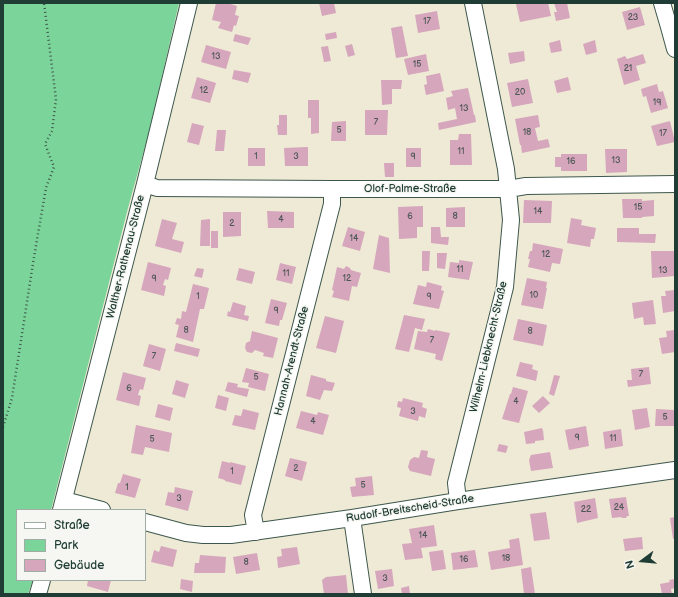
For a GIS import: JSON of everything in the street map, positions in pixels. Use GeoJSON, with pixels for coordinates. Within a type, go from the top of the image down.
{"type":"FeatureCollection","features":[{"type":"Feature","properties":{"kind":"street","name":"Walther-Rathenau-Straße"},"geometry":{"type":"LineString","coordinates":[[62,505],[145,184],[189,3]]}},
{"type":"Feature","properties":{"kind":"street","name":"Wilhelm-Liebknecht-Straße"},"geometry":{"type":"LineString","coordinates":[[458,501],[456,483],[504,287],[511,220],[506,169],[473,3]]}},
{"type":"Feature","properties":{"kind":"street"},"geometry":{"type":"LineString","coordinates":[[662,3],[675,49]]}},
{"type":"Feature","properties":{"kind":"street","name":"Olof-Palme-Straße"},"geometry":{"type":"LineString","coordinates":[[145,184],[157,188],[332,189],[508,189],[526,186],[675,184]]}},
{"type":"Feature","properties":{"kind":"street","name":"Hannah-Arendt-Straße"},"geometry":{"type":"LineString","coordinates":[[256,532],[253,514],[332,204],[332,189]]}},
{"type":"Feature","properties":{"kind":"street","name":"Rudolf-Breitscheid-Straße"},"geometry":{"type":"LineString","coordinates":[[146,522],[186,533],[203,535],[231,535],[675,470]]}},
{"type":"Feature","properties":{"kind":"street"},"geometry":{"type":"LineString","coordinates":[[62,505],[94,509]]}},
{"type":"Feature","properties":{"kind":"street"},"geometry":{"type":"LineString","coordinates":[[352,518],[363,594]]}},
{"type":"Feature","properties":{"kind":"street"},"geometry":{"type":"LineString","coordinates":[[38,594],[42,581]]}},
{"type":"Feature","properties":{"kind":"path"},"geometry":{"type":"LineString","coordinates":[[3,427],[12,398],[46,188],[54,167],[45,144],[52,131],[56,99],[44,3]]}},
{"type":"Feature","properties":{"kind":"green space"},"geometry":{"type":"Polygon","coordinates":[[[3,3],[179,3],[149,132],[128,208],[51,509],[16,509],[16,581],[33,581],[28,594],[3,594],[3,3]]]}},
{"type":"Feature","properties":{"kind":"building"},"geometry":{"type":"Polygon","coordinates":[[[216,3],[227,3],[237,6],[235,15],[239,16],[236,26],[234,25],[232,32],[218,28],[221,22],[212,20],[216,3]]]}},
{"type":"Feature","properties":{"kind":"building"},"geometry":{"type":"Polygon","coordinates":[[[319,3],[334,3],[336,13],[322,16],[319,3]]]}},
{"type":"Feature","properties":{"kind":"building"},"geometry":{"type":"Polygon","coordinates":[[[548,3],[551,16],[520,22],[516,4],[548,3]]]}},
{"type":"Feature","properties":{"kind":"building"},"geometry":{"type":"Polygon","coordinates":[[[554,3],[567,3],[570,18],[556,21],[554,12],[557,12],[554,3]]]}},
{"type":"Feature","properties":{"kind":"building"},"geometry":{"type":"Polygon","coordinates":[[[640,7],[645,25],[627,30],[622,12],[640,7]]]}},
{"type":"Feature","properties":{"kind":"building"},"geometry":{"type":"Polygon","coordinates":[[[437,11],[440,29],[418,33],[415,15],[437,11]]]}},
{"type":"Feature","properties":{"kind":"building"},"geometry":{"type":"Polygon","coordinates":[[[402,26],[408,56],[396,58],[391,28],[402,26]]]}},
{"type":"Feature","properties":{"kind":"building"},"geometry":{"type":"Polygon","coordinates":[[[336,32],[337,38],[326,40],[325,34],[336,32]]]}},
{"type":"Feature","properties":{"kind":"building"},"geometry":{"type":"Polygon","coordinates":[[[235,34],[251,38],[248,45],[233,41],[235,34]]]}},
{"type":"Feature","properties":{"kind":"building"},"geometry":{"type":"Polygon","coordinates":[[[560,40],[562,51],[551,53],[549,43],[560,40]]]}},
{"type":"Feature","properties":{"kind":"building"},"geometry":{"type":"Polygon","coordinates":[[[595,40],[597,52],[586,55],[583,44],[595,40]]]}},
{"type":"Feature","properties":{"kind":"building"},"geometry":{"type":"Polygon","coordinates":[[[352,44],[355,55],[348,57],[345,46],[352,44]]]}},
{"type":"Feature","properties":{"kind":"building"},"geometry":{"type":"Polygon","coordinates":[[[206,45],[231,52],[226,69],[201,62],[206,45]]]}},
{"type":"Feature","properties":{"kind":"building"},"geometry":{"type":"Polygon","coordinates":[[[328,46],[331,61],[324,62],[321,47],[328,46]]]}},
{"type":"Feature","properties":{"kind":"building"},"geometry":{"type":"Polygon","coordinates":[[[524,51],[525,61],[510,64],[508,53],[524,51]]]}},
{"type":"Feature","properties":{"kind":"building"},"geometry":{"type":"Polygon","coordinates":[[[426,54],[429,71],[408,75],[404,59],[426,54]]]}},
{"type":"Feature","properties":{"kind":"building"},"geometry":{"type":"Polygon","coordinates":[[[643,54],[646,63],[636,66],[640,80],[624,85],[617,59],[625,56],[627,59],[643,54]]]}},
{"type":"Feature","properties":{"kind":"building"},"geometry":{"type":"Polygon","coordinates":[[[234,70],[251,73],[248,83],[232,79],[234,70]]]}},
{"type":"Feature","properties":{"kind":"building"},"geometry":{"type":"Polygon","coordinates":[[[440,73],[444,91],[426,95],[424,85],[427,84],[426,76],[440,73]]]}},
{"type":"Feature","properties":{"kind":"building"},"geometry":{"type":"Polygon","coordinates":[[[197,77],[216,83],[210,103],[191,98],[197,77]]]}},
{"type":"Feature","properties":{"kind":"building"},"geometry":{"type":"Polygon","coordinates":[[[568,77],[571,90],[557,93],[554,81],[568,77]]]}},
{"type":"Feature","properties":{"kind":"building"},"geometry":{"type":"Polygon","coordinates":[[[528,79],[533,103],[512,107],[507,83],[528,79]]]}},
{"type":"Feature","properties":{"kind":"building"},"geometry":{"type":"Polygon","coordinates":[[[381,80],[402,80],[401,89],[392,89],[392,104],[382,105],[381,80]]]}},
{"type":"Feature","properties":{"kind":"building"},"geometry":{"type":"Polygon","coordinates":[[[657,84],[659,92],[663,91],[668,108],[651,113],[646,96],[643,97],[641,89],[657,84]]]}},
{"type":"Feature","properties":{"kind":"building"},"geometry":{"type":"Polygon","coordinates":[[[468,88],[476,122],[439,130],[438,123],[457,119],[455,108],[448,110],[446,98],[453,96],[451,91],[468,88]]]}},
{"type":"Feature","properties":{"kind":"building"},"geometry":{"type":"Polygon","coordinates":[[[308,100],[319,100],[319,133],[311,134],[311,118],[308,118],[308,100]]]}},
{"type":"Feature","properties":{"kind":"building"},"geometry":{"type":"Polygon","coordinates":[[[365,110],[388,110],[387,135],[365,135],[365,110]]]}},
{"type":"Feature","properties":{"kind":"building"},"geometry":{"type":"Polygon","coordinates":[[[279,115],[287,115],[287,135],[278,135],[277,125],[279,125],[279,115]]]}},
{"type":"Feature","properties":{"kind":"building"},"geometry":{"type":"Polygon","coordinates":[[[538,115],[540,127],[535,128],[538,141],[548,139],[550,147],[522,153],[515,119],[538,115]]]}},
{"type":"Feature","properties":{"kind":"building"},"geometry":{"type":"Polygon","coordinates":[[[346,121],[346,141],[331,141],[332,122],[346,121]]]}},
{"type":"Feature","properties":{"kind":"building"},"geometry":{"type":"Polygon","coordinates":[[[670,121],[675,142],[657,146],[651,126],[670,121]]]}},
{"type":"Feature","properties":{"kind":"building"},"geometry":{"type":"Polygon","coordinates":[[[192,123],[204,126],[199,145],[187,142],[192,123]]]}},
{"type":"Feature","properties":{"kind":"building"},"geometry":{"type":"Polygon","coordinates":[[[217,130],[226,130],[224,151],[215,151],[217,130]]]}},
{"type":"Feature","properties":{"kind":"building"},"geometry":{"type":"Polygon","coordinates":[[[459,134],[471,134],[472,165],[450,165],[450,140],[458,140],[459,134]]]}},
{"type":"Feature","properties":{"kind":"building"},"geometry":{"type":"Polygon","coordinates":[[[308,147],[308,166],[285,166],[284,148],[308,147]]]}},
{"type":"Feature","properties":{"kind":"building"},"geometry":{"type":"Polygon","coordinates":[[[248,148],[265,148],[265,166],[248,166],[248,148]]]}},
{"type":"Feature","properties":{"kind":"building"},"geometry":{"type":"Polygon","coordinates":[[[406,148],[421,148],[421,167],[406,167],[406,148]]]}},
{"type":"Feature","properties":{"kind":"building"},"geometry":{"type":"Polygon","coordinates":[[[605,149],[627,149],[627,172],[606,173],[605,149]]]}},
{"type":"Feature","properties":{"kind":"building"},"geometry":{"type":"Polygon","coordinates":[[[561,154],[587,154],[587,171],[561,171],[561,167],[555,167],[555,157],[561,157],[561,154]]]}},
{"type":"Feature","properties":{"kind":"building"},"geometry":{"type":"Polygon","coordinates":[[[384,163],[394,163],[394,177],[385,177],[384,163]]]}},
{"type":"Feature","properties":{"kind":"building"},"geometry":{"type":"Polygon","coordinates":[[[622,199],[642,199],[642,201],[654,200],[654,216],[642,218],[623,218],[622,199]]]}},
{"type":"Feature","properties":{"kind":"building"},"geometry":{"type":"Polygon","coordinates":[[[524,200],[552,201],[551,223],[523,223],[524,200]]]}},
{"type":"Feature","properties":{"kind":"building"},"geometry":{"type":"Polygon","coordinates":[[[423,206],[423,227],[417,227],[417,238],[399,239],[398,207],[423,206]]]}},
{"type":"Feature","properties":{"kind":"building"},"geometry":{"type":"Polygon","coordinates":[[[465,207],[465,227],[446,227],[446,208],[465,207]]]}},
{"type":"Feature","properties":{"kind":"building"},"geometry":{"type":"Polygon","coordinates":[[[267,211],[294,212],[294,228],[268,228],[267,211]]]}},
{"type":"Feature","properties":{"kind":"building"},"geometry":{"type":"Polygon","coordinates":[[[223,212],[241,212],[241,236],[223,237],[223,212]]]}},
{"type":"Feature","properties":{"kind":"building"},"geometry":{"type":"Polygon","coordinates":[[[571,218],[582,220],[581,225],[596,228],[594,239],[591,239],[590,247],[567,243],[571,218]]]}},
{"type":"Feature","properties":{"kind":"building"},"geometry":{"type":"Polygon","coordinates":[[[162,219],[177,223],[172,239],[184,242],[181,253],[155,246],[162,219]]]}},
{"type":"Feature","properties":{"kind":"building"},"geometry":{"type":"Polygon","coordinates":[[[210,219],[210,246],[200,246],[201,220],[210,219]]]}},
{"type":"Feature","properties":{"kind":"building"},"geometry":{"type":"Polygon","coordinates":[[[348,227],[365,232],[360,251],[342,246],[348,227]]]}},
{"type":"Feature","properties":{"kind":"building"},"geometry":{"type":"Polygon","coordinates":[[[431,227],[440,227],[441,237],[449,237],[448,245],[431,243],[431,227]]]}},
{"type":"Feature","properties":{"kind":"building"},"geometry":{"type":"Polygon","coordinates":[[[617,228],[639,228],[639,234],[656,234],[655,243],[617,242],[617,228]]]}},
{"type":"Feature","properties":{"kind":"building"},"geometry":{"type":"Polygon","coordinates":[[[211,231],[218,231],[218,248],[211,248],[211,231]]]}},
{"type":"Feature","properties":{"kind":"building"},"geometry":{"type":"Polygon","coordinates":[[[379,235],[389,238],[390,273],[373,269],[379,235]]]}},
{"type":"Feature","properties":{"kind":"building"},"geometry":{"type":"Polygon","coordinates":[[[533,243],[563,249],[560,264],[552,263],[550,272],[528,267],[530,259],[528,259],[530,251],[532,251],[533,243]]]}},
{"type":"Feature","properties":{"kind":"building"},"geometry":{"type":"Polygon","coordinates":[[[422,251],[430,251],[429,271],[422,271],[422,251]]]}},
{"type":"Feature","properties":{"kind":"building"},"geometry":{"type":"Polygon","coordinates":[[[651,251],[675,251],[675,276],[652,278],[651,251]]]}},
{"type":"Feature","properties":{"kind":"building"},"geometry":{"type":"Polygon","coordinates":[[[437,253],[447,253],[445,269],[437,268],[437,253]]]}},
{"type":"Feature","properties":{"kind":"building"},"geometry":{"type":"Polygon","coordinates":[[[459,260],[473,262],[469,280],[448,277],[450,262],[459,263],[459,260]]]}},
{"type":"Feature","properties":{"kind":"building"},"geometry":{"type":"Polygon","coordinates":[[[148,262],[171,268],[168,280],[165,279],[163,285],[166,286],[164,296],[141,290],[148,262]]]}},
{"type":"Feature","properties":{"kind":"building"},"geometry":{"type":"Polygon","coordinates":[[[280,263],[296,267],[292,284],[276,280],[280,263]]]}},
{"type":"Feature","properties":{"kind":"building"},"geometry":{"type":"Polygon","coordinates":[[[346,266],[351,270],[361,273],[357,287],[352,286],[349,301],[332,297],[337,267],[344,269],[346,266]]]}},
{"type":"Feature","properties":{"kind":"building"},"geometry":{"type":"Polygon","coordinates":[[[197,268],[204,269],[202,278],[194,276],[197,268]]]}},
{"type":"Feature","properties":{"kind":"building"},"geometry":{"type":"Polygon","coordinates":[[[239,268],[255,272],[252,284],[236,280],[239,268]]]}},
{"type":"Feature","properties":{"kind":"building"},"geometry":{"type":"Polygon","coordinates":[[[527,278],[547,282],[543,309],[521,305],[527,278]]]}},
{"type":"Feature","properties":{"kind":"building"},"geometry":{"type":"Polygon","coordinates":[[[427,282],[442,286],[441,290],[444,291],[439,309],[413,304],[418,285],[426,287],[427,282]]]}},
{"type":"Feature","properties":{"kind":"building"},"geometry":{"type":"Polygon","coordinates":[[[193,284],[209,288],[204,309],[200,309],[193,342],[176,337],[179,325],[175,324],[177,318],[181,319],[182,311],[186,312],[193,284]]]}},
{"type":"Feature","properties":{"kind":"building"},"geometry":{"type":"Polygon","coordinates":[[[675,290],[675,311],[663,313],[661,296],[666,296],[665,291],[675,290]]]}},
{"type":"Feature","properties":{"kind":"building"},"geometry":{"type":"Polygon","coordinates":[[[271,299],[287,303],[279,326],[265,323],[271,299]]]}},
{"type":"Feature","properties":{"kind":"building"},"geometry":{"type":"Polygon","coordinates":[[[653,300],[656,324],[644,325],[643,317],[634,319],[632,303],[653,300]]]}},
{"type":"Feature","properties":{"kind":"building"},"geometry":{"type":"Polygon","coordinates":[[[233,302],[246,306],[244,315],[249,316],[248,321],[227,316],[233,302]]]}},
{"type":"Feature","properties":{"kind":"building"},"geometry":{"type":"Polygon","coordinates":[[[404,315],[425,319],[422,330],[415,328],[409,352],[395,349],[404,315]]]}},
{"type":"Feature","properties":{"kind":"building"},"geometry":{"type":"Polygon","coordinates":[[[325,316],[344,321],[336,353],[316,348],[325,316]]]}},
{"type":"Feature","properties":{"kind":"building"},"geometry":{"type":"Polygon","coordinates":[[[518,319],[547,325],[543,346],[513,340],[518,319]]]}},
{"type":"Feature","properties":{"kind":"building"},"geometry":{"type":"Polygon","coordinates":[[[428,329],[450,333],[442,361],[435,359],[436,354],[414,349],[418,331],[427,332],[428,329]]]}},
{"type":"Feature","properties":{"kind":"building"},"geometry":{"type":"Polygon","coordinates":[[[675,330],[675,352],[662,354],[659,338],[667,337],[666,331],[675,330]]]}},
{"type":"Feature","properties":{"kind":"building"},"geometry":{"type":"Polygon","coordinates":[[[252,331],[278,338],[273,358],[263,356],[264,353],[255,350],[252,353],[247,352],[245,348],[246,343],[250,341],[252,331]]]}},
{"type":"Feature","properties":{"kind":"building"},"geometry":{"type":"Polygon","coordinates":[[[176,343],[200,349],[198,357],[174,351],[176,343]]]}},
{"type":"Feature","properties":{"kind":"building"},"geometry":{"type":"Polygon","coordinates":[[[149,344],[166,349],[160,371],[143,366],[149,344]]]}},
{"type":"Feature","properties":{"kind":"building"},"geometry":{"type":"Polygon","coordinates":[[[520,362],[533,365],[532,369],[538,371],[536,381],[516,376],[520,362]]]}},
{"type":"Feature","properties":{"kind":"building"},"geometry":{"type":"Polygon","coordinates":[[[649,367],[651,384],[628,387],[627,380],[632,380],[631,369],[649,367]]]}},
{"type":"Feature","properties":{"kind":"building"},"geometry":{"type":"Polygon","coordinates":[[[246,368],[269,374],[265,391],[248,387],[249,383],[242,382],[246,368]]]}},
{"type":"Feature","properties":{"kind":"building"},"geometry":{"type":"Polygon","coordinates":[[[123,372],[146,378],[143,390],[140,389],[138,395],[141,396],[139,406],[116,400],[123,372]]]}},
{"type":"Feature","properties":{"kind":"building"},"geometry":{"type":"Polygon","coordinates":[[[311,375],[335,383],[332,391],[324,390],[320,400],[306,396],[311,375]]]}},
{"type":"Feature","properties":{"kind":"building"},"geometry":{"type":"Polygon","coordinates":[[[554,375],[560,376],[554,396],[549,394],[554,375]]]}},
{"type":"Feature","properties":{"kind":"building"},"geometry":{"type":"Polygon","coordinates":[[[176,380],[189,384],[185,398],[172,394],[176,380]]]}},
{"type":"Feature","properties":{"kind":"building"},"geometry":{"type":"Polygon","coordinates":[[[228,382],[238,384],[237,387],[249,389],[247,397],[225,391],[228,382]]]}},
{"type":"Feature","properties":{"kind":"building"},"geometry":{"type":"Polygon","coordinates":[[[513,387],[528,391],[519,423],[502,419],[513,387]]]}},
{"type":"Feature","properties":{"kind":"building"},"geometry":{"type":"Polygon","coordinates":[[[218,395],[229,398],[226,411],[215,408],[218,395]]]}},
{"type":"Feature","properties":{"kind":"building"},"geometry":{"type":"Polygon","coordinates":[[[543,396],[550,403],[539,413],[532,406],[543,396]]]}},
{"type":"Feature","properties":{"kind":"building"},"geometry":{"type":"Polygon","coordinates":[[[403,398],[423,403],[422,407],[427,409],[425,418],[419,416],[418,421],[399,416],[401,408],[397,407],[398,401],[402,402],[403,398]]]}},
{"type":"Feature","properties":{"kind":"building"},"geometry":{"type":"Polygon","coordinates":[[[158,404],[173,408],[170,421],[155,417],[158,404]]]}},
{"type":"Feature","properties":{"kind":"building"},"geometry":{"type":"Polygon","coordinates":[[[647,408],[650,427],[635,430],[632,410],[647,408]]]}},
{"type":"Feature","properties":{"kind":"building"},"geometry":{"type":"Polygon","coordinates":[[[243,409],[259,413],[255,430],[232,425],[235,415],[241,416],[243,409]]]}},
{"type":"Feature","properties":{"kind":"building"},"geometry":{"type":"Polygon","coordinates":[[[656,409],[675,410],[675,426],[655,426],[656,409]]]}},
{"type":"Feature","properties":{"kind":"building"},"geometry":{"type":"Polygon","coordinates":[[[301,411],[317,415],[318,412],[329,415],[323,435],[296,428],[301,411]]]}},
{"type":"Feature","properties":{"kind":"building"},"geometry":{"type":"Polygon","coordinates":[[[136,425],[172,433],[169,452],[145,447],[143,455],[131,453],[136,425]]]}},
{"type":"Feature","properties":{"kind":"building"},"geometry":{"type":"Polygon","coordinates":[[[586,426],[589,446],[569,450],[565,430],[586,426]]]}},
{"type":"Feature","properties":{"kind":"building"},"geometry":{"type":"Polygon","coordinates":[[[542,428],[544,440],[526,444],[524,432],[542,428]]]}},
{"type":"Feature","properties":{"kind":"building"},"geometry":{"type":"Polygon","coordinates":[[[621,429],[623,446],[605,449],[603,432],[621,429]]]}},
{"type":"Feature","properties":{"kind":"building"},"geometry":{"type":"Polygon","coordinates":[[[499,444],[508,446],[506,453],[497,451],[499,444]]]}},
{"type":"Feature","properties":{"kind":"building"},"geometry":{"type":"Polygon","coordinates":[[[421,450],[428,451],[427,457],[435,459],[431,476],[410,471],[408,467],[410,460],[414,457],[419,458],[421,450]]]}},
{"type":"Feature","properties":{"kind":"building"},"geometry":{"type":"Polygon","coordinates":[[[550,452],[553,468],[531,471],[529,460],[531,455],[550,452]]]}},
{"type":"Feature","properties":{"kind":"building"},"geometry":{"type":"Polygon","coordinates":[[[290,458],[307,462],[302,481],[285,476],[290,458]]]}},
{"type":"Feature","properties":{"kind":"building"},"geometry":{"type":"Polygon","coordinates":[[[222,461],[246,466],[241,485],[218,478],[222,461]]]}},
{"type":"Feature","properties":{"kind":"building"},"geometry":{"type":"Polygon","coordinates":[[[123,474],[141,479],[135,498],[115,493],[123,474]]]}},
{"type":"Feature","properties":{"kind":"building"},"geometry":{"type":"Polygon","coordinates":[[[372,476],[374,495],[352,497],[350,487],[356,486],[355,478],[372,476]]]}},
{"type":"Feature","properties":{"kind":"building"},"geometry":{"type":"Polygon","coordinates":[[[175,487],[193,491],[188,511],[165,505],[168,492],[174,493],[175,487]]]}},
{"type":"Feature","properties":{"kind":"building"},"geometry":{"type":"Polygon","coordinates":[[[626,497],[629,516],[626,518],[612,518],[609,499],[626,497]]]}},
{"type":"Feature","properties":{"kind":"building"},"geometry":{"type":"Polygon","coordinates":[[[595,498],[598,518],[577,523],[574,502],[595,498]]]}},
{"type":"Feature","properties":{"kind":"building"},"geometry":{"type":"Polygon","coordinates":[[[546,512],[550,539],[534,541],[530,514],[546,512]]]}},
{"type":"Feature","properties":{"kind":"building"},"geometry":{"type":"Polygon","coordinates":[[[675,517],[675,538],[673,539],[670,518],[675,517]]]}},
{"type":"Feature","properties":{"kind":"building"},"geometry":{"type":"Polygon","coordinates":[[[434,525],[437,546],[421,548],[423,558],[405,560],[402,544],[412,543],[409,529],[434,525]]]}},
{"type":"Feature","properties":{"kind":"building"},"geometry":{"type":"Polygon","coordinates":[[[642,537],[643,549],[625,551],[623,539],[642,537]]]}},
{"type":"Feature","properties":{"kind":"building"},"geometry":{"type":"Polygon","coordinates":[[[519,538],[523,565],[491,570],[488,552],[510,548],[509,540],[519,538]]]}},
{"type":"Feature","properties":{"kind":"building"},"geometry":{"type":"Polygon","coordinates":[[[161,546],[177,550],[173,567],[151,562],[154,550],[159,552],[161,546]]]}},
{"type":"Feature","properties":{"kind":"building"},"geometry":{"type":"Polygon","coordinates":[[[297,547],[300,564],[278,568],[277,557],[282,556],[281,549],[297,547]]]}},
{"type":"Feature","properties":{"kind":"building"},"geometry":{"type":"Polygon","coordinates":[[[443,550],[446,569],[432,571],[429,552],[443,550]]]}},
{"type":"Feature","properties":{"kind":"building"},"geometry":{"type":"Polygon","coordinates":[[[475,550],[478,567],[453,570],[451,553],[475,550]]]}},
{"type":"Feature","properties":{"kind":"building"},"geometry":{"type":"Polygon","coordinates":[[[257,553],[260,570],[236,574],[233,557],[257,553]]]}},
{"type":"Feature","properties":{"kind":"building"},"geometry":{"type":"Polygon","coordinates":[[[200,555],[226,557],[225,573],[194,573],[195,563],[199,563],[200,555]]]}},
{"type":"Feature","properties":{"kind":"building"},"geometry":{"type":"Polygon","coordinates":[[[531,567],[535,594],[524,594],[521,569],[531,567]]]}},
{"type":"Feature","properties":{"kind":"building"},"geometry":{"type":"Polygon","coordinates":[[[392,569],[394,586],[378,589],[375,571],[392,569]]]}},
{"type":"Feature","properties":{"kind":"building"},"geometry":{"type":"Polygon","coordinates":[[[346,575],[348,594],[324,594],[322,580],[326,577],[346,575]]]}},
{"type":"Feature","properties":{"kind":"building"},"geometry":{"type":"Polygon","coordinates":[[[181,579],[193,581],[192,592],[180,589],[181,579]]]}},
{"type":"Feature","properties":{"kind":"building"},"geometry":{"type":"Polygon","coordinates":[[[675,579],[675,588],[671,589],[672,594],[662,594],[660,584],[670,582],[669,580],[675,579]]]}},
{"type":"Feature","properties":{"kind":"building"},"geometry":{"type":"Polygon","coordinates":[[[88,581],[111,581],[108,592],[87,586],[88,581]]]}},
{"type":"Feature","properties":{"kind":"building"},"geometry":{"type":"Polygon","coordinates":[[[409,586],[410,594],[402,594],[401,588],[409,586]]]}}]}
